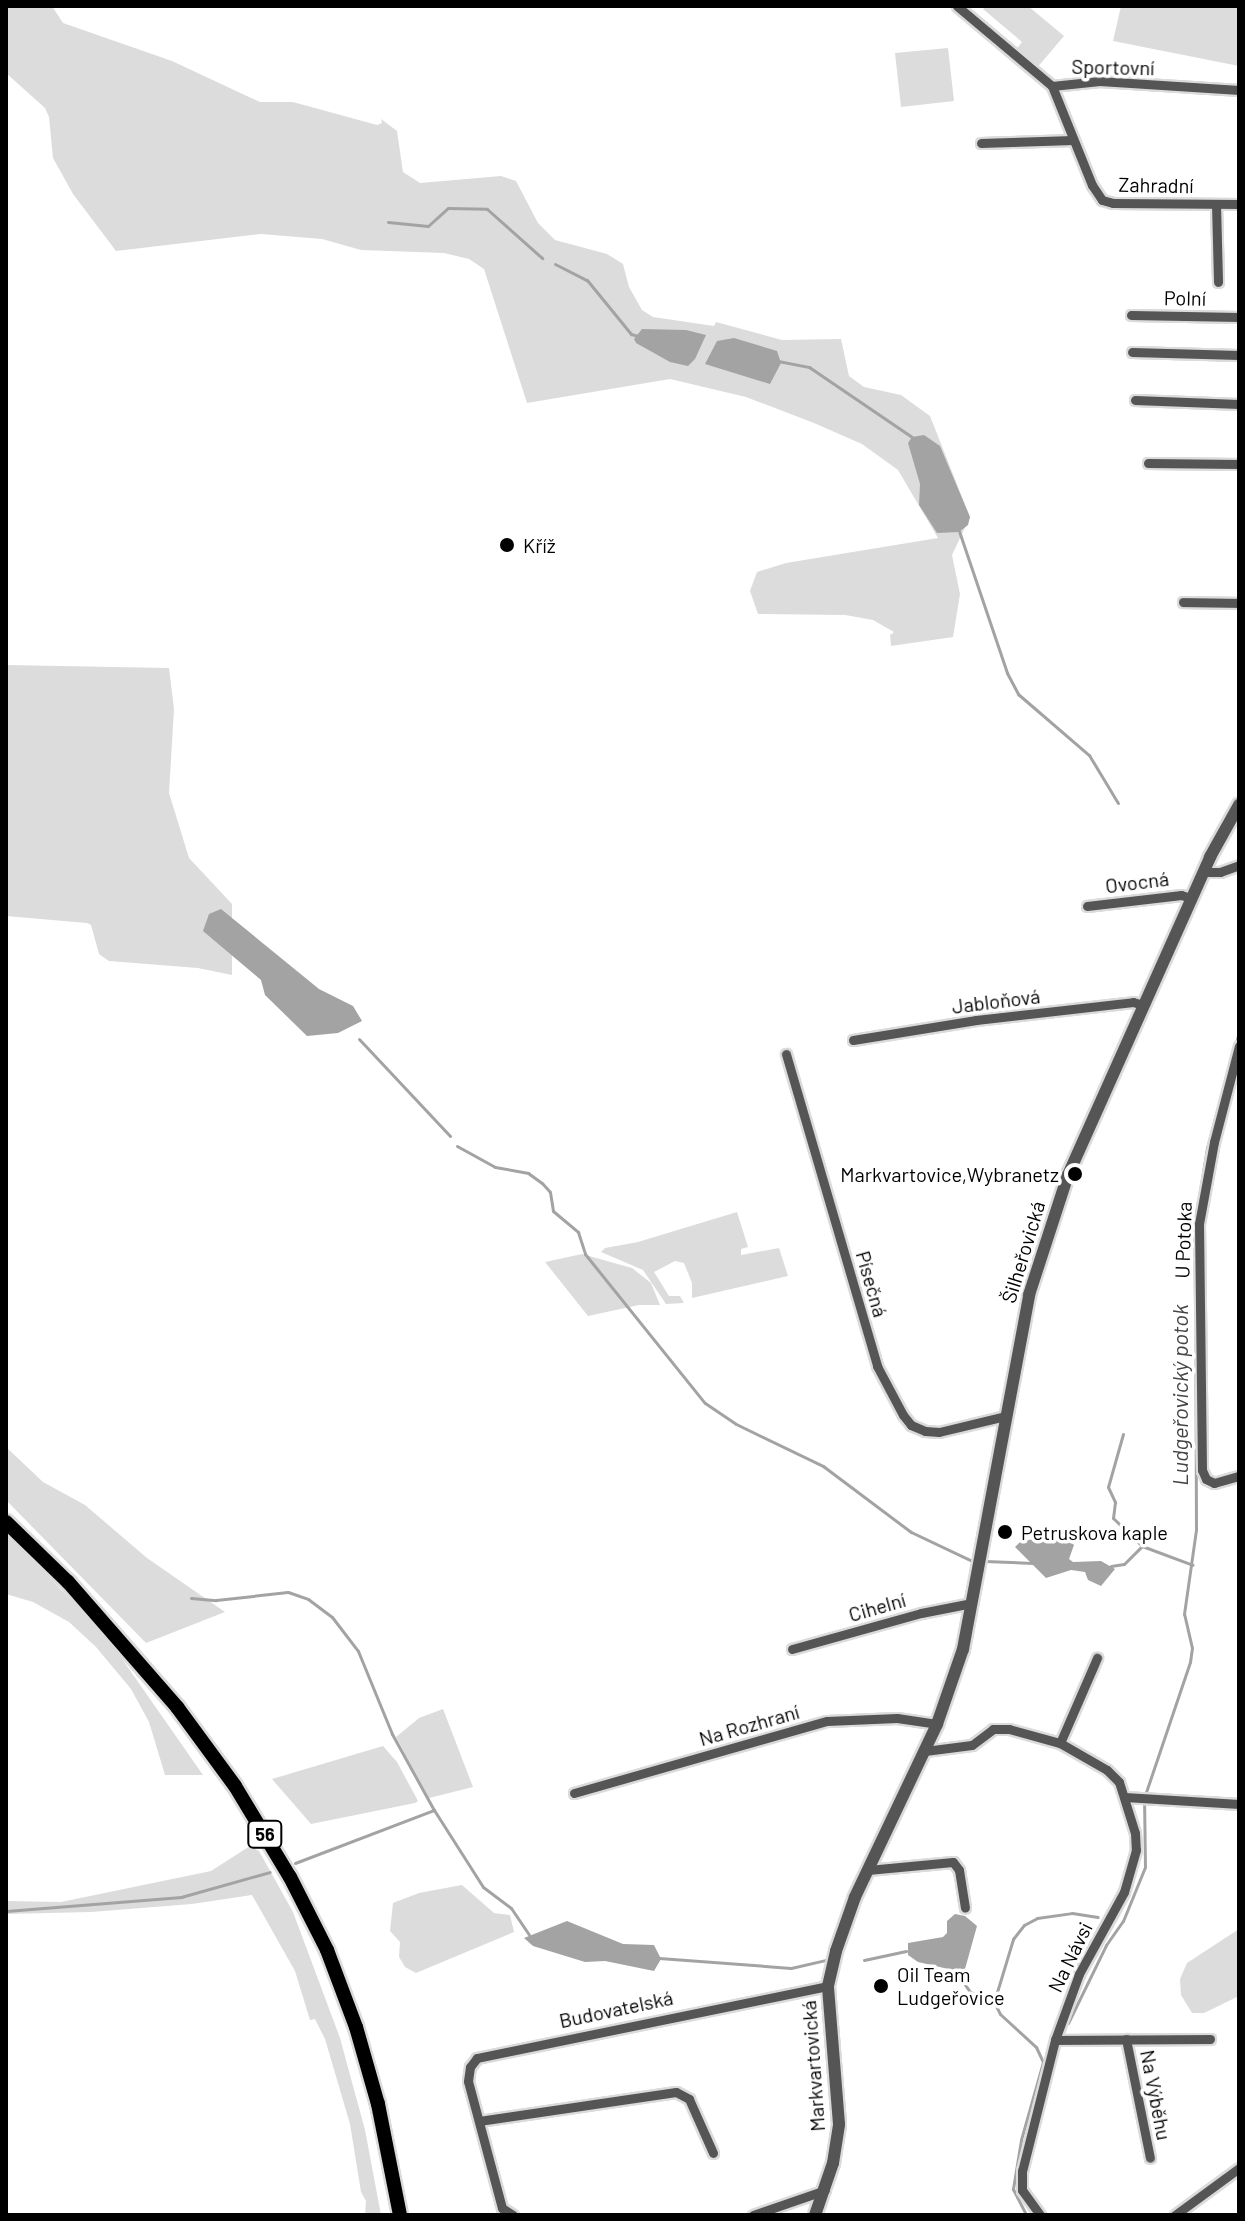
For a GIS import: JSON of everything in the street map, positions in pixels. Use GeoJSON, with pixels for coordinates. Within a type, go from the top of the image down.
{"type":"FeatureCollection","features":[{"type":"Feature","properties":{"kind":"main road","name":"56"},"geometry":{"type":"LineString","coordinates":[[6,1522],[68,1582],[177,1707],[235,1786],[290,1877],[327,1950],[356,2027],[378,2104],[400,2215]]}},
{"type":"Feature","properties":{"kind":"street","name":"Sportovní"},"geometry":{"type":"LineString","coordinates":[[957,6],[1052,86],[1100,81],[1239,90]]}},
{"type":"Feature","properties":{"kind":"street","name":"Zahradní"},"geometry":{"type":"LineString","coordinates":[[1052,86],[1073,140],[1102,200],[1113,203],[1239,204]]}},
{"type":"Feature","properties":{"kind":"street"},"geometry":{"type":"LineString","coordinates":[[981,143],[1073,140]]}},
{"type":"Feature","properties":{"kind":"street"},"geometry":{"type":"LineString","coordinates":[[1216,204],[1218,282]]}},
{"type":"Feature","properties":{"kind":"street","name":"Polní"},"geometry":{"type":"LineString","coordinates":[[1131,315],[1239,317]]}},
{"type":"Feature","properties":{"kind":"street"},"geometry":{"type":"LineString","coordinates":[[1132,352],[1239,355]]}},
{"type":"Feature","properties":{"kind":"street"},"geometry":{"type":"LineString","coordinates":[[1135,400],[1239,404]]}},
{"type":"Feature","properties":{"kind":"street"},"geometry":{"type":"LineString","coordinates":[[1148,463],[1239,464]]}},
{"type":"Feature","properties":{"kind":"street"},"geometry":{"type":"LineString","coordinates":[[1183,602],[1239,603]]}},
{"type":"Feature","properties":{"kind":"street","name":"Šilheřovická"},"geometry":{"type":"LineString","coordinates":[[963,1649],[1021,1329],[1047,1235],[1068,1175],[1143,1005],[1203,872],[1239,805]]}},
{"type":"Feature","properties":{"kind":"street"},"geometry":{"type":"LineString","coordinates":[[1203,872],[1220,872],[1239,865]]}},
{"type":"Feature","properties":{"kind":"street","name":"Ovocná"},"geometry":{"type":"LineString","coordinates":[[1087,906],[1181,895],[1191,898]]}},
{"type":"Feature","properties":{"kind":"street","name":"Jabloňová"},"geometry":{"type":"LineString","coordinates":[[853,1040],[1001,1017],[1133,1002],[1143,1005]]}},
{"type":"Feature","properties":{"kind":"street","name":"U Potoka"},"geometry":{"type":"LineString","coordinates":[[1239,1046],[1214,1142],[1199,1224],[1202,1470],[1206,1479],[1214,1483],[1239,1476]]}},
{"type":"Feature","properties":{"kind":"street","name":"Písečná"},"geometry":{"type":"LineString","coordinates":[[786,1054],[877,1366],[903,1415],[925,1431],[939,1432],[1005,1416]]}},
{"type":"Feature","properties":{"kind":"street","name":"Cihelní"},"geometry":{"type":"LineString","coordinates":[[792,1649],[921,1613],[972,1603]]}},
{"type":"Feature","properties":{"kind":"street","name":"Markvartovická"},"geometry":{"type":"LineString","coordinates":[[815,2215],[825,2190],[839,2124],[828,1986],[843,1927],[937,1724],[963,1649]]}},
{"type":"Feature","properties":{"kind":"street"},"geometry":{"type":"LineString","coordinates":[[1060,1743],[1097,1658]]}},
{"type":"Feature","properties":{"kind":"street","name":"Na Rozhraní"},"geometry":{"type":"LineString","coordinates":[[574,1793],[827,1721],[897,1718],[937,1724]]}},
{"type":"Feature","properties":{"kind":"street","name":"Na Návsi"},"geometry":{"type":"LineString","coordinates":[[925,1751],[972,1745],[993,1729],[1009,1729],[1060,1743],[1107,1770],[1119,1782],[1135,1833],[1132,1868],[1124,1892],[1079,1974],[1055,2040],[1022,2171],[1022,2190],[1040,2215]]}},
{"type":"Feature","properties":{"kind":"street"},"geometry":{"type":"LineString","coordinates":[[1125,1797],[1144,1801],[1239,1804]]}},
{"type":"Feature","properties":{"kind":"street"},"geometry":{"type":"LineString","coordinates":[[868,1870],[953,1862],[959,1870],[965,1908]]}},
{"type":"Feature","properties":{"kind":"street","name":"Budovatelská"},"geometry":{"type":"LineString","coordinates":[[513,2215],[502,2208],[468,2081],[470,2067],[477,2058],[828,1986]]}},
{"type":"Feature","properties":{"kind":"street","name":"Na Výběhu"},"geometry":{"type":"LineString","coordinates":[[1126,2039],[1150,2158]]}},
{"type":"Feature","properties":{"kind":"street","name":"Na Výběhu"},"geometry":{"type":"LineString","coordinates":[[1055,2040],[1210,2039]]}},
{"type":"Feature","properties":{"kind":"street"},"geometry":{"type":"LineString","coordinates":[[479,2121],[676,2092],[689,2099],[713,2153]]}},
{"type":"Feature","properties":{"kind":"street"},"geometry":{"type":"LineString","coordinates":[[1182,2214],[1239,2168]]}},
{"type":"Feature","properties":{"kind":"street"},"geometry":{"type":"LineString","coordinates":[[753,2215],[825,2190]]}},
{"type":"Feature","properties":{"kind":"shaded area"},"geometry":{"type":"Polygon","coordinates":[[[6,6],[52,6],[63,23],[172,61],[260,102],[293,102],[377,125],[382,123],[381,119],[397,131],[403,172],[420,183],[501,176],[516,181],[538,223],[555,240],[607,254],[623,264],[629,287],[642,310],[653,317],[714,326],[716,322],[782,340],[841,339],[849,376],[864,387],[901,395],[930,416],[970,517],[952,555],[960,594],[953,637],[891,646],[890,635],[894,632],[873,620],[845,615],[758,614],[750,591],[757,572],[786,563],[938,538],[898,470],[862,444],[814,423],[746,397],[670,379],[527,403],[484,269],[469,259],[444,253],[361,250],[322,239],[261,234],[116,251],[73,194],[53,158],[49,117],[45,108],[6,73],[6,6]]]}},
{"type":"Feature","properties":{"kind":"shaded area"},"geometry":{"type":"Polygon","coordinates":[[[986,6],[1028,6],[1064,36],[1036,69],[1015,51],[1022,42],[983,9],[986,6]]]}},
{"type":"Feature","properties":{"kind":"shaded area"},"geometry":{"type":"Polygon","coordinates":[[[1121,6],[1239,6],[1239,66],[1113,41],[1121,6]]]}},
{"type":"Feature","properties":{"kind":"shaded area"},"geometry":{"type":"Polygon","coordinates":[[[948,48],[954,101],[901,107],[895,53],[948,48]]]}},
{"type":"Feature","properties":{"kind":"shaded area"},"geometry":{"type":"Polygon","coordinates":[[[642,329],[686,330],[706,335],[695,359],[688,366],[670,362],[636,343],[634,339],[642,329]]]}},
{"type":"Feature","properties":{"kind":"shaded area"},"geometry":{"type":"Polygon","coordinates":[[[734,338],[777,351],[781,363],[770,384],[705,364],[717,341],[734,338]]]}},
{"type":"Feature","properties":{"kind":"shaded area"},"geometry":{"type":"Polygon","coordinates":[[[924,435],[940,446],[970,517],[968,525],[959,532],[937,533],[919,505],[920,484],[908,443],[912,437],[924,435]]]}},
{"type":"Feature","properties":{"kind":"shaded area"},"geometry":{"type":"Polygon","coordinates":[[[6,665],[169,668],[174,709],[169,793],[189,858],[232,904],[232,975],[198,968],[109,961],[99,954],[91,925],[87,923],[6,916],[6,665]]]}},
{"type":"Feature","properties":{"kind":"shaded area"},"geometry":{"type":"Polygon","coordinates":[[[221,909],[319,989],[353,1006],[362,1021],[338,1033],[307,1036],[265,995],[261,980],[203,931],[209,914],[221,909]]]}},
{"type":"Feature","properties":{"kind":"shaded area"},"geometry":{"type":"Polygon","coordinates":[[[737,1212],[748,1247],[741,1249],[741,1255],[779,1248],[788,1276],[692,1298],[692,1283],[684,1263],[675,1261],[654,1272],[669,1296],[680,1296],[684,1303],[666,1304],[643,1270],[601,1252],[605,1248],[638,1242],[737,1212]]]}},
{"type":"Feature","properties":{"kind":"shaded area"},"geometry":{"type":"Polygon","coordinates":[[[582,1254],[632,1268],[651,1283],[660,1305],[639,1305],[588,1316],[545,1262],[582,1254]]]}},
{"type":"Feature","properties":{"kind":"shaded area"},"geometry":{"type":"Polygon","coordinates":[[[6,1447],[43,1482],[85,1505],[147,1558],[225,1612],[146,1643],[6,1500],[6,1447]]]}},
{"type":"Feature","properties":{"kind":"shaded area"},"geometry":{"type":"Polygon","coordinates":[[[6,1533],[106,1636],[203,1775],[165,1775],[149,1722],[131,1689],[96,1647],[69,1622],[33,1602],[6,1594],[6,1533]]]}},
{"type":"Feature","properties":{"kind":"shaded area"},"geometry":{"type":"Polygon","coordinates":[[[1063,1535],[1074,1545],[1069,1559],[1073,1562],[1101,1561],[1115,1569],[1101,1586],[1088,1580],[1085,1572],[1071,1570],[1046,1578],[1015,1547],[1021,1541],[1063,1535]]]}},
{"type":"Feature","properties":{"kind":"shaded area"},"geometry":{"type":"Polygon","coordinates":[[[443,1709],[473,1787],[429,1798],[396,1737],[419,1718],[443,1709]]]}},
{"type":"Feature","properties":{"kind":"shaded area"},"geometry":{"type":"Polygon","coordinates":[[[383,1746],[397,1762],[418,1801],[415,1803],[311,1824],[272,1779],[383,1746]]]}},
{"type":"Feature","properties":{"kind":"shaded area"},"geometry":{"type":"Polygon","coordinates":[[[250,1846],[259,1851],[293,1912],[340,2038],[365,2130],[381,2215],[365,2215],[366,2201],[361,2192],[350,2124],[325,2039],[315,2019],[310,2020],[295,1971],[252,1895],[192,1904],[91,1912],[6,1914],[6,1901],[61,1902],[211,1871],[250,1846]]]}},
{"type":"Feature","properties":{"kind":"shaded area"},"geometry":{"type":"Polygon","coordinates":[[[462,1885],[494,1913],[510,1915],[514,1932],[416,1973],[405,1967],[399,1957],[400,1942],[390,1931],[393,1903],[419,1893],[462,1885]]]}},
{"type":"Feature","properties":{"kind":"shaded area"},"geometry":{"type":"Polygon","coordinates":[[[955,1914],[965,1916],[977,1926],[965,1969],[957,1971],[918,1962],[908,1955],[908,1943],[943,1937],[947,1933],[947,1921],[955,1914]]]}},
{"type":"Feature","properties":{"kind":"shaded area"},"geometry":{"type":"Polygon","coordinates":[[[567,1921],[623,1944],[654,1945],[661,1959],[654,1971],[605,1961],[585,1962],[533,1946],[524,1938],[567,1921]]]}},
{"type":"Feature","properties":{"kind":"shaded area"},"geometry":{"type":"Polygon","coordinates":[[[1239,1929],[1239,1996],[1204,2013],[1192,2013],[1181,1995],[1180,1979],[1187,1963],[1239,1929]]]}},
{"type":"Feature","properties":{"kind":"waterway"},"geometry":{"type":"LineString","coordinates":[[388,222],[428,226],[448,208],[487,209],[542,258]]}},
{"type":"Feature","properties":{"kind":"waterway"},"geometry":{"type":"LineString","coordinates":[[555,264],[587,280],[631,334],[638,336]]}},
{"type":"Feature","properties":{"kind":"waterway"},"geometry":{"type":"LineString","coordinates":[[778,361],[809,367],[915,439]]}},
{"type":"Feature","properties":{"kind":"waterway"},"geometry":{"type":"LineString","coordinates":[[959,531],[1007,673],[1018,694],[1089,755],[1118,803]]}},
{"type":"Feature","properties":{"kind":"waterway","name":"Ludgeřovický potok"},"geometry":{"type":"LineString","coordinates":[[1195,1222],[1207,1148],[1239,1032]]}},
{"type":"Feature","properties":{"kind":"waterway"},"geometry":{"type":"LineString","coordinates":[[359,1039],[450,1136]]}},
{"type":"Feature","properties":{"kind":"waterway"},"geometry":{"type":"LineString","coordinates":[[457,1146],[495,1167],[528,1173],[542,1183],[550,1192],[553,1211],[578,1232],[585,1254],[705,1403],[736,1424],[823,1466],[911,1532],[972,1561]]}},
{"type":"Feature","properties":{"kind":"waterway","name":"Ludgeřovický potok"},"geometry":{"type":"LineString","coordinates":[[1068,2023],[1106,1945],[1123,1921],[1145,1867],[1144,1798],[1190,1662],[1192,1648],[1184,1614],[1196,1530],[1195,1238]]}},
{"type":"Feature","properties":{"kind":"waterway"},"geometry":{"type":"LineString","coordinates":[[1123,1434],[1108,1487],[1115,1502],[1113,1518],[1142,1546]]}},
{"type":"Feature","properties":{"kind":"waterway"},"geometry":{"type":"LineString","coordinates":[[1111,1566],[1124,1564],[1142,1546],[1193,1565]]}},
{"type":"Feature","properties":{"kind":"waterway"},"geometry":{"type":"LineString","coordinates":[[985,1561],[1033,1563]]}},
{"type":"Feature","properties":{"kind":"waterway"},"geometry":{"type":"LineString","coordinates":[[191,1598],[216,1600],[288,1592],[308,1599],[332,1617],[358,1651],[392,1734],[434,1810],[483,1887],[511,1908],[529,1935]]}},
{"type":"Feature","properties":{"kind":"waterway"},"geometry":{"type":"LineString","coordinates":[[295,1863],[434,1810]]}},
{"type":"Feature","properties":{"kind":"waterway"},"geometry":{"type":"LineString","coordinates":[[6,1911],[181,1897],[270,1872]]}},
{"type":"Feature","properties":{"kind":"waterway"},"geometry":{"type":"LineString","coordinates":[[994,2002],[1013,1939],[1024,1925],[1037,1918],[1072,1913],[1098,1917]]}},
{"type":"Feature","properties":{"kind":"waterway"},"geometry":{"type":"LineString","coordinates":[[864,1960],[906,1951]]}},
{"type":"Feature","properties":{"kind":"waterway"},"geometry":{"type":"LineString","coordinates":[[659,1958],[791,1968],[825,1960]]}},
{"type":"Feature","properties":{"kind":"waterway","name":"Ludgeřovický potok"},"geometry":{"type":"LineString","coordinates":[[954,1969],[970,1992],[994,2002],[1000,2014],[1036,2047],[1043,2062],[1021,2140],[1013,2189],[1026,2215]]}},
{"type":"Feature","properties":{"kind":"place","name":"Kříž"},"geometry":{"type":"Point","coordinates":[507,545]}},
{"type":"Feature","properties":{"kind":"place","name":"Markvartovice,Wybranetz"},"geometry":{"type":"Point","coordinates":[1075,1174]}},
{"type":"Feature","properties":{"kind":"place","name":"Petruskova kaple"},"geometry":{"type":"Point","coordinates":[1005,1532]}},
{"type":"Feature","properties":{"kind":"place","name":"Oil Team Ludgeřovice"},"geometry":{"type":"Point","coordinates":[881,1986]}}]}
